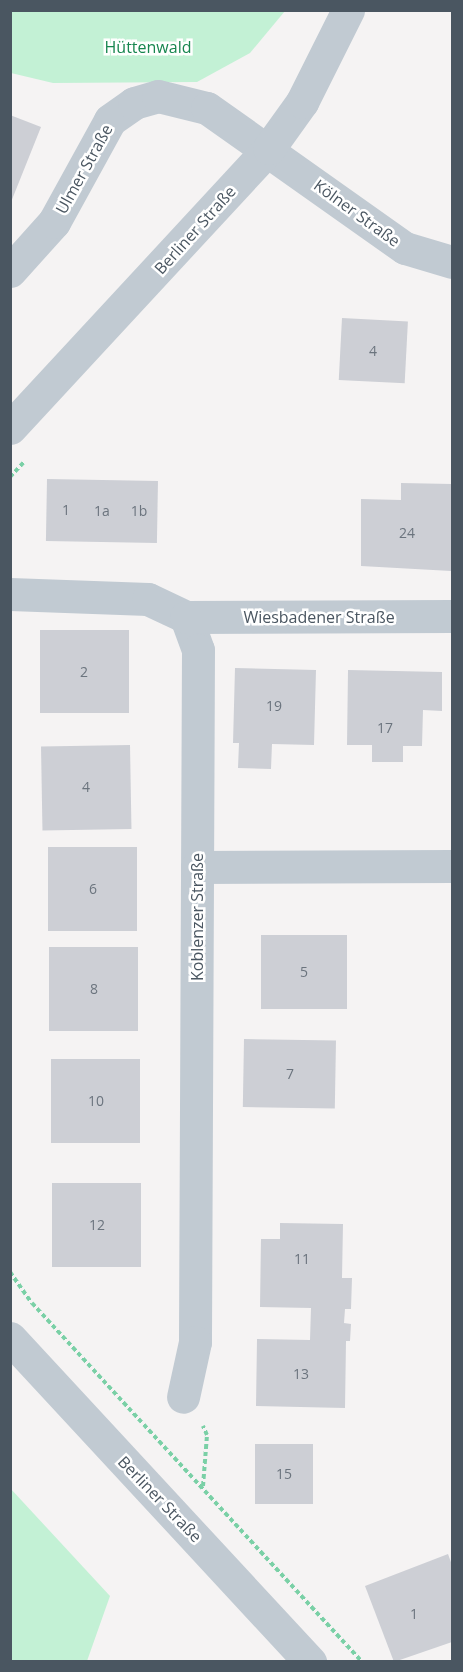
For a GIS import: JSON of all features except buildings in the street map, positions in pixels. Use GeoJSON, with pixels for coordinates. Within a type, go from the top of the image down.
{"type":"FeatureCollection","features":[{"type":"Feature","properties":{"kind":"street","name":"Berliner Straße"},"geometry":{"type":"LineString","coordinates":[[10,428],[269,148],[302,102],[348,10]]}},
{"type":"Feature","properties":{"kind":"street","name":"Ulmer Straße"},"geometry":{"type":"LineString","coordinates":[[10,271],[54,222],[110,120],[134,103],[158,96],[207,108],[269,148]]}},
{"type":"Feature","properties":{"kind":"street","name":"Kölner Straße"},"geometry":{"type":"LineString","coordinates":[[269,148],[405,248],[453,262]]}},
{"type":"Feature","properties":{"kind":"street"},"geometry":{"type":"LineString","coordinates":[[10,594],[148,599],[186,617]]}},
{"type":"Feature","properties":{"kind":"street","name":"Wiesbadener Straße"},"geometry":{"type":"LineString","coordinates":[[186,617],[453,616]]}},
{"type":"Feature","properties":{"kind":"street","name":"Koblenzer Straße"},"geometry":{"type":"LineString","coordinates":[[183,1397],[195,1342],[198,650],[186,617]]}},
{"type":"Feature","properties":{"kind":"street"},"geometry":{"type":"LineString","coordinates":[[197,867],[453,866]]}},
{"type":"Feature","properties":{"kind":"street","name":"Berliner Straße"},"geometry":{"type":"LineString","coordinates":[[10,1338],[310,1662]]}},
{"type":"Feature","properties":{"kind":"path"},"geometry":{"type":"LineString","coordinates":[[10,1272],[32,1303],[362,1662]]}},
{"type":"Feature","properties":{"kind":"path"},"geometry":{"type":"LineString","coordinates":[[183,1397],[207,1435],[202,1487]]}},
{"type":"Feature","properties":{"kind":"green space","name":"Hüttenwald"},"geometry":{"type":"Polygon","coordinates":[[[11,11],[285,11],[250,53],[197,82],[53,83],[11,73],[11,11]]]}},
{"type":"Feature","properties":{"kind":"green space"},"geometry":{"type":"Polygon","coordinates":[[[10,1488],[110,1596],[87,1661],[11,1661],[10,1488]]]}}]}
